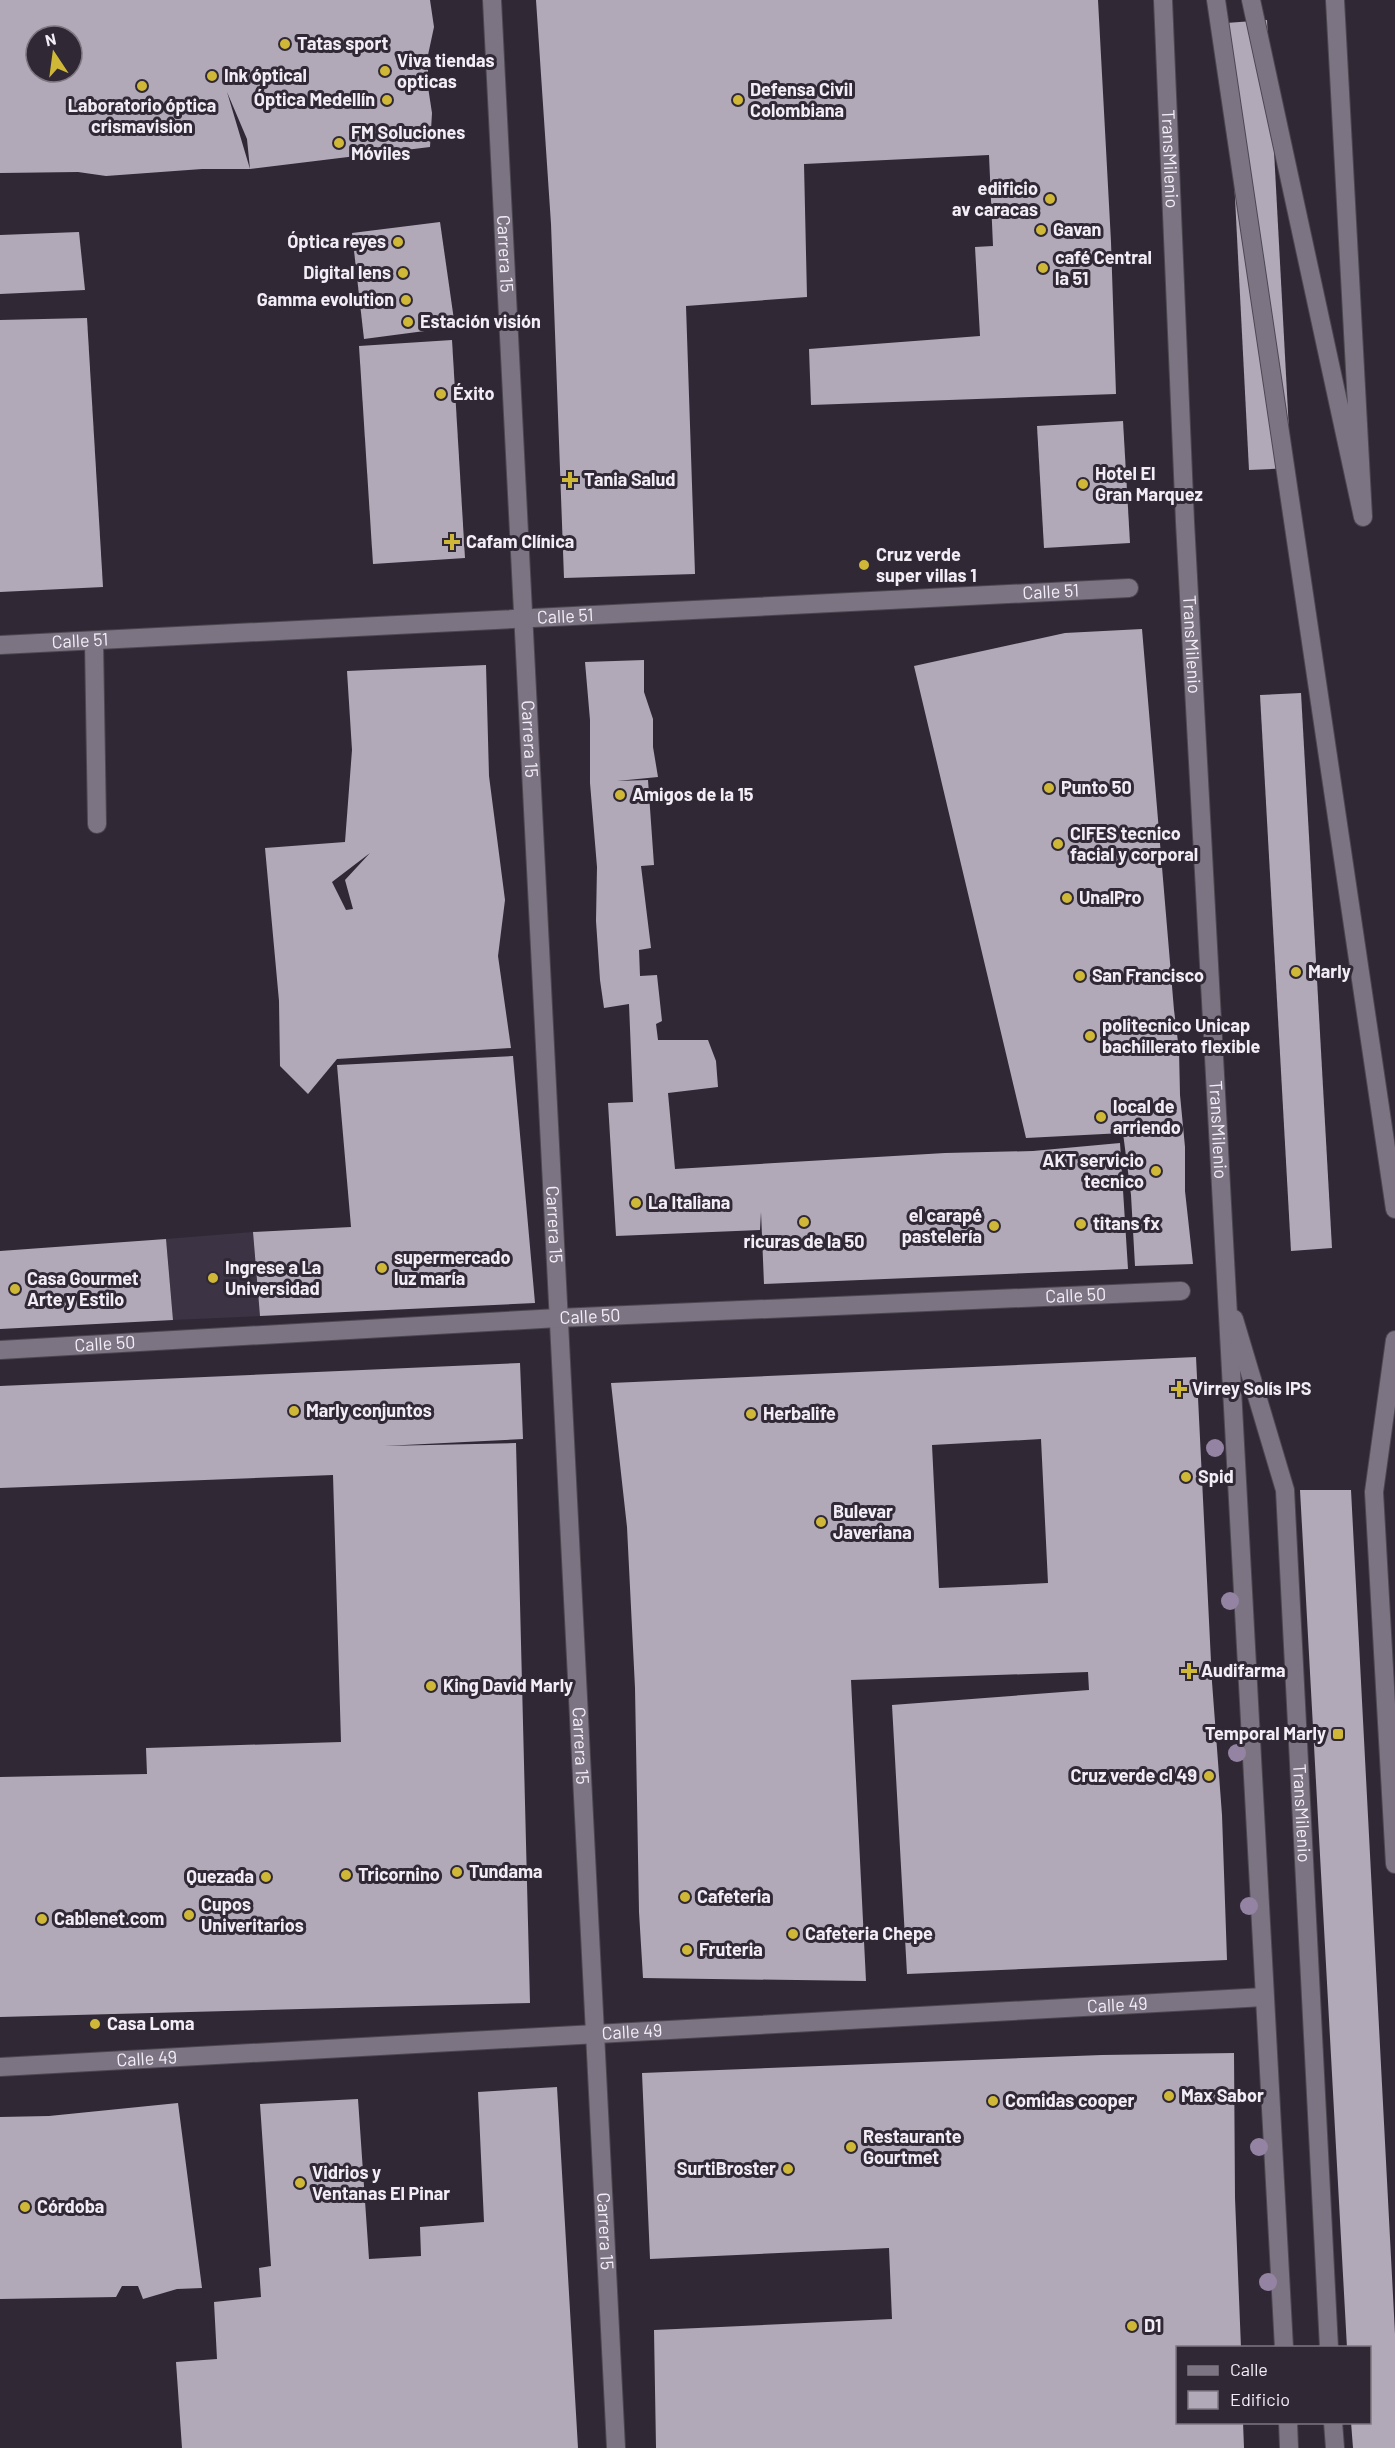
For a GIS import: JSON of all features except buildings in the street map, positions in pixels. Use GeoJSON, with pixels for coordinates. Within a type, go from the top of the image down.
{"type":"FeatureCollection","features":[{"type":"Feature","properties":{"kind":"street","name":"Carrera 15"},"geometry":{"type":"LineString","coordinates":[[492,0],[616,2448]]}},
{"type":"Feature","properties":{"kind":"street","name":"TransMilenio"},"geometry":{"type":"LineString","coordinates":[[1163,0],[1185,522],[1284,2346]]}},
{"type":"Feature","properties":{"kind":"street"},"geometry":{"type":"LineString","coordinates":[[1216,0],[1395,1209]]}},
{"type":"Feature","properties":{"kind":"street"},"geometry":{"type":"LineString","coordinates":[[1251,0],[1364,517],[1335,0]]}},
{"type":"Feature","properties":{"kind":"street","name":"Calle 51"},"geometry":{"type":"LineString","coordinates":[[0,645],[1129,588]]}},
{"type":"Feature","properties":{"kind":"street"},"geometry":{"type":"LineString","coordinates":[[94,640],[97,824]]}},
{"type":"Feature","properties":{"kind":"street","name":"TransMilenio"},"geometry":{"type":"LineString","coordinates":[[1225,1288],[1285,1490],[1329,2346]]}},
{"type":"Feature","properties":{"kind":"street","name":"Calle 50"},"geometry":{"type":"LineString","coordinates":[[0,1350],[558,1318],[1181,1291]]}},
{"type":"Feature","properties":{"kind":"street"},"geometry":{"type":"LineString","coordinates":[[1395,1340],[1374,1492],[1395,1864]]}},
{"type":"Feature","properties":{"kind":"street","name":"Calle 49"},"geometry":{"type":"LineString","coordinates":[[0,2067],[1264,1997]]}},
{"type":"Feature","properties":{"kind":"street"},"geometry":{"type":"LineString","coordinates":[[1288,2424],[1289,2448]]}},
{"type":"Feature","properties":{"kind":"street"},"geometry":{"type":"LineString","coordinates":[[1333,2424],[1335,2448]]}},
{"type":"Feature","properties":{"kind":"shaded area","name":"Ingrese a La Universidad"},"geometry":{"type":"Polygon","coordinates":[[[253,1232],[260,1316],[173,1320],[166,1239],[253,1232]]]}},
{"type":"Feature","properties":{"kind":"place","name":"Tatas sport"},"geometry":{"type":"Point","coordinates":[285,44]}},
{"type":"Feature","properties":{"kind":"place","name":"Viva tiendas opticas"},"geometry":{"type":"Point","coordinates":[385,71]}},
{"type":"Feature","properties":{"kind":"place","name":"Ink óptical"},"geometry":{"type":"Point","coordinates":[212,76]}},
{"type":"Feature","properties":{"kind":"place","name":"Laboratorio óptica crismavision"},"geometry":{"type":"Point","coordinates":[142,86]}},
{"type":"Feature","properties":{"kind":"place","name":"Óptica Medellín"},"geometry":{"type":"Point","coordinates":[387,100]}},
{"type":"Feature","properties":{"kind":"place","name":"Defensa Civil Colombiana"},"geometry":{"type":"Point","coordinates":[738,100]}},
{"type":"Feature","properties":{"kind":"place","name":"FM Soluciones Móviles"},"geometry":{"type":"Point","coordinates":[339,143]}},
{"type":"Feature","properties":{"kind":"place","name":"edificio av caracas"},"geometry":{"type":"Point","coordinates":[1050,199]}},
{"type":"Feature","properties":{"kind":"place","name":"Gavan"},"geometry":{"type":"Point","coordinates":[1041,230]}},
{"type":"Feature","properties":{"kind":"place","name":"Óptica reyes"},"geometry":{"type":"Point","coordinates":[398,242]}},
{"type":"Feature","properties":{"kind":"place","name":"café Central la 51"},"geometry":{"type":"Point","coordinates":[1043,268]}},
{"type":"Feature","properties":{"kind":"place","name":"Digital lens"},"geometry":{"type":"Point","coordinates":[403,273]}},
{"type":"Feature","properties":{"kind":"place","name":"Gamma evolution"},"geometry":{"type":"Point","coordinates":[406,300]}},
{"type":"Feature","properties":{"kind":"place","name":"Estación visión"},"geometry":{"type":"Point","coordinates":[408,322]}},
{"type":"Feature","properties":{"kind":"place","name":"Éxito"},"geometry":{"type":"Point","coordinates":[441,394]}},
{"type":"Feature","properties":{"kind":"place","name":"Tania Salud"},"geometry":{"type":"Point","coordinates":[570,480]}},
{"type":"Feature","properties":{"kind":"place","name":"Hotel El Gran Marquez"},"geometry":{"type":"Point","coordinates":[1083,484]}},
{"type":"Feature","properties":{"kind":"place","name":"Cafam Clínica"},"geometry":{"type":"Point","coordinates":[452,542]}},
{"type":"Feature","properties":{"kind":"place","name":"Cruz verde super villas 1"},"geometry":{"type":"Point","coordinates":[864,565]}},
{"type":"Feature","properties":{"kind":"place","name":"Punto 50"},"geometry":{"type":"Point","coordinates":[1049,788]}},
{"type":"Feature","properties":{"kind":"place","name":"Amigos de la 15"},"geometry":{"type":"Point","coordinates":[620,795]}},
{"type":"Feature","properties":{"kind":"place","name":"CIFES tecnico facial y corporal"},"geometry":{"type":"Point","coordinates":[1058,844]}},
{"type":"Feature","properties":{"kind":"place","name":"UnalPro"},"geometry":{"type":"Point","coordinates":[1067,898]}},
{"type":"Feature","properties":{"kind":"place","name":"Marly"},"geometry":{"type":"Point","coordinates":[1296,972]}},
{"type":"Feature","properties":{"kind":"place","name":"San Francisco"},"geometry":{"type":"Point","coordinates":[1080,976]}},
{"type":"Feature","properties":{"kind":"place","name":"politecnico Unicap bachillerato flexible"},"geometry":{"type":"Point","coordinates":[1090,1036]}},
{"type":"Feature","properties":{"kind":"place","name":"local de arriendo"},"geometry":{"type":"Point","coordinates":[1101,1117]}},
{"type":"Feature","properties":{"kind":"place","name":"AKT servicio tecnico"},"geometry":{"type":"Point","coordinates":[1156,1171]}},
{"type":"Feature","properties":{"kind":"place","name":"La Italiana"},"geometry":{"type":"Point","coordinates":[636,1203]}},
{"type":"Feature","properties":{"kind":"place","name":"ricuras de la 50"},"geometry":{"type":"Point","coordinates":[804,1222]}},
{"type":"Feature","properties":{"kind":"place","name":"titans fx"},"geometry":{"type":"Point","coordinates":[1081,1224]}},
{"type":"Feature","properties":{"kind":"place","name":"el carapé pastelería"},"geometry":{"type":"Point","coordinates":[994,1226]}},
{"type":"Feature","properties":{"kind":"place","name":"supermercado luz maría"},"geometry":{"type":"Point","coordinates":[382,1268]}},
{"type":"Feature","properties":{"kind":"place","name":"Ingrese a La Universidad"},"geometry":{"type":"Point","coordinates":[213,1278]}},
{"type":"Feature","properties":{"kind":"place","name":"Casa Gourmet Arte y Estilo"},"geometry":{"type":"Point","coordinates":[15,1289]}},
{"type":"Feature","properties":{"kind":"place","name":"Virrey Solís IPS"},"geometry":{"type":"Point","coordinates":[1179,1389]}},
{"type":"Feature","properties":{"kind":"place","name":"Marly conjuntos"},"geometry":{"type":"Point","coordinates":[294,1411]}},
{"type":"Feature","properties":{"kind":"place","name":"Herbalife"},"geometry":{"type":"Point","coordinates":[751,1414]}},
{"type":"Feature","properties":{"kind":"place","name":"Spid"},"geometry":{"type":"Point","coordinates":[1186,1477]}},
{"type":"Feature","properties":{"kind":"place","name":"Bulevar Javeriana"},"geometry":{"type":"Point","coordinates":[821,1522]}},
{"type":"Feature","properties":{"kind":"place","name":"Audifarma"},"geometry":{"type":"Point","coordinates":[1189,1671]}},
{"type":"Feature","properties":{"kind":"place","name":"King David Marly"},"geometry":{"type":"Point","coordinates":[431,1686]}},
{"type":"Feature","properties":{"kind":"place","name":"Temporal Marly"},"geometry":{"type":"Point","coordinates":[1338,1734]}},
{"type":"Feature","properties":{"kind":"place","name":"Cruz verde cl 49"},"geometry":{"type":"Point","coordinates":[1209,1776]}},
{"type":"Feature","properties":{"kind":"place","name":"Tundama"},"geometry":{"type":"Point","coordinates":[457,1872]}},
{"type":"Feature","properties":{"kind":"place","name":"Tricornino"},"geometry":{"type":"Point","coordinates":[346,1875]}},
{"type":"Feature","properties":{"kind":"place","name":"Quezada"},"geometry":{"type":"Point","coordinates":[266,1877]}},
{"type":"Feature","properties":{"kind":"place","name":"Cafeteria"},"geometry":{"type":"Point","coordinates":[685,1897]}},
{"type":"Feature","properties":{"kind":"place","name":"Cupos Univeritarios"},"geometry":{"type":"Point","coordinates":[189,1915]}},
{"type":"Feature","properties":{"kind":"place","name":"Cablenet.com"},"geometry":{"type":"Point","coordinates":[42,1919]}},
{"type":"Feature","properties":{"kind":"place","name":"Cafeteria Chepe"},"geometry":{"type":"Point","coordinates":[793,1934]}},
{"type":"Feature","properties":{"kind":"place","name":"Fruteria"},"geometry":{"type":"Point","coordinates":[687,1950]}},
{"type":"Feature","properties":{"kind":"place","name":"Casa Loma"},"geometry":{"type":"Point","coordinates":[95,2024]}},
{"type":"Feature","properties":{"kind":"place","name":"Max Sabor"},"geometry":{"type":"Point","coordinates":[1169,2096]}},
{"type":"Feature","properties":{"kind":"place","name":"Comidas cooper"},"geometry":{"type":"Point","coordinates":[993,2101]}},
{"type":"Feature","properties":{"kind":"place","name":"Restaurante Gourtmet"},"geometry":{"type":"Point","coordinates":[851,2147]}},
{"type":"Feature","properties":{"kind":"place","name":"SurtiBroster"},"geometry":{"type":"Point","coordinates":[788,2169]}},
{"type":"Feature","properties":{"kind":"place","name":"Vidrios y Ventanas El Pinar"},"geometry":{"type":"Point","coordinates":[300,2183]}},
{"type":"Feature","properties":{"kind":"place","name":"Córdoba"},"geometry":{"type":"Point","coordinates":[25,2207]}},
{"type":"Feature","properties":{"kind":"place","name":"D1"},"geometry":{"type":"Point","coordinates":[1132,2326]}}]}
